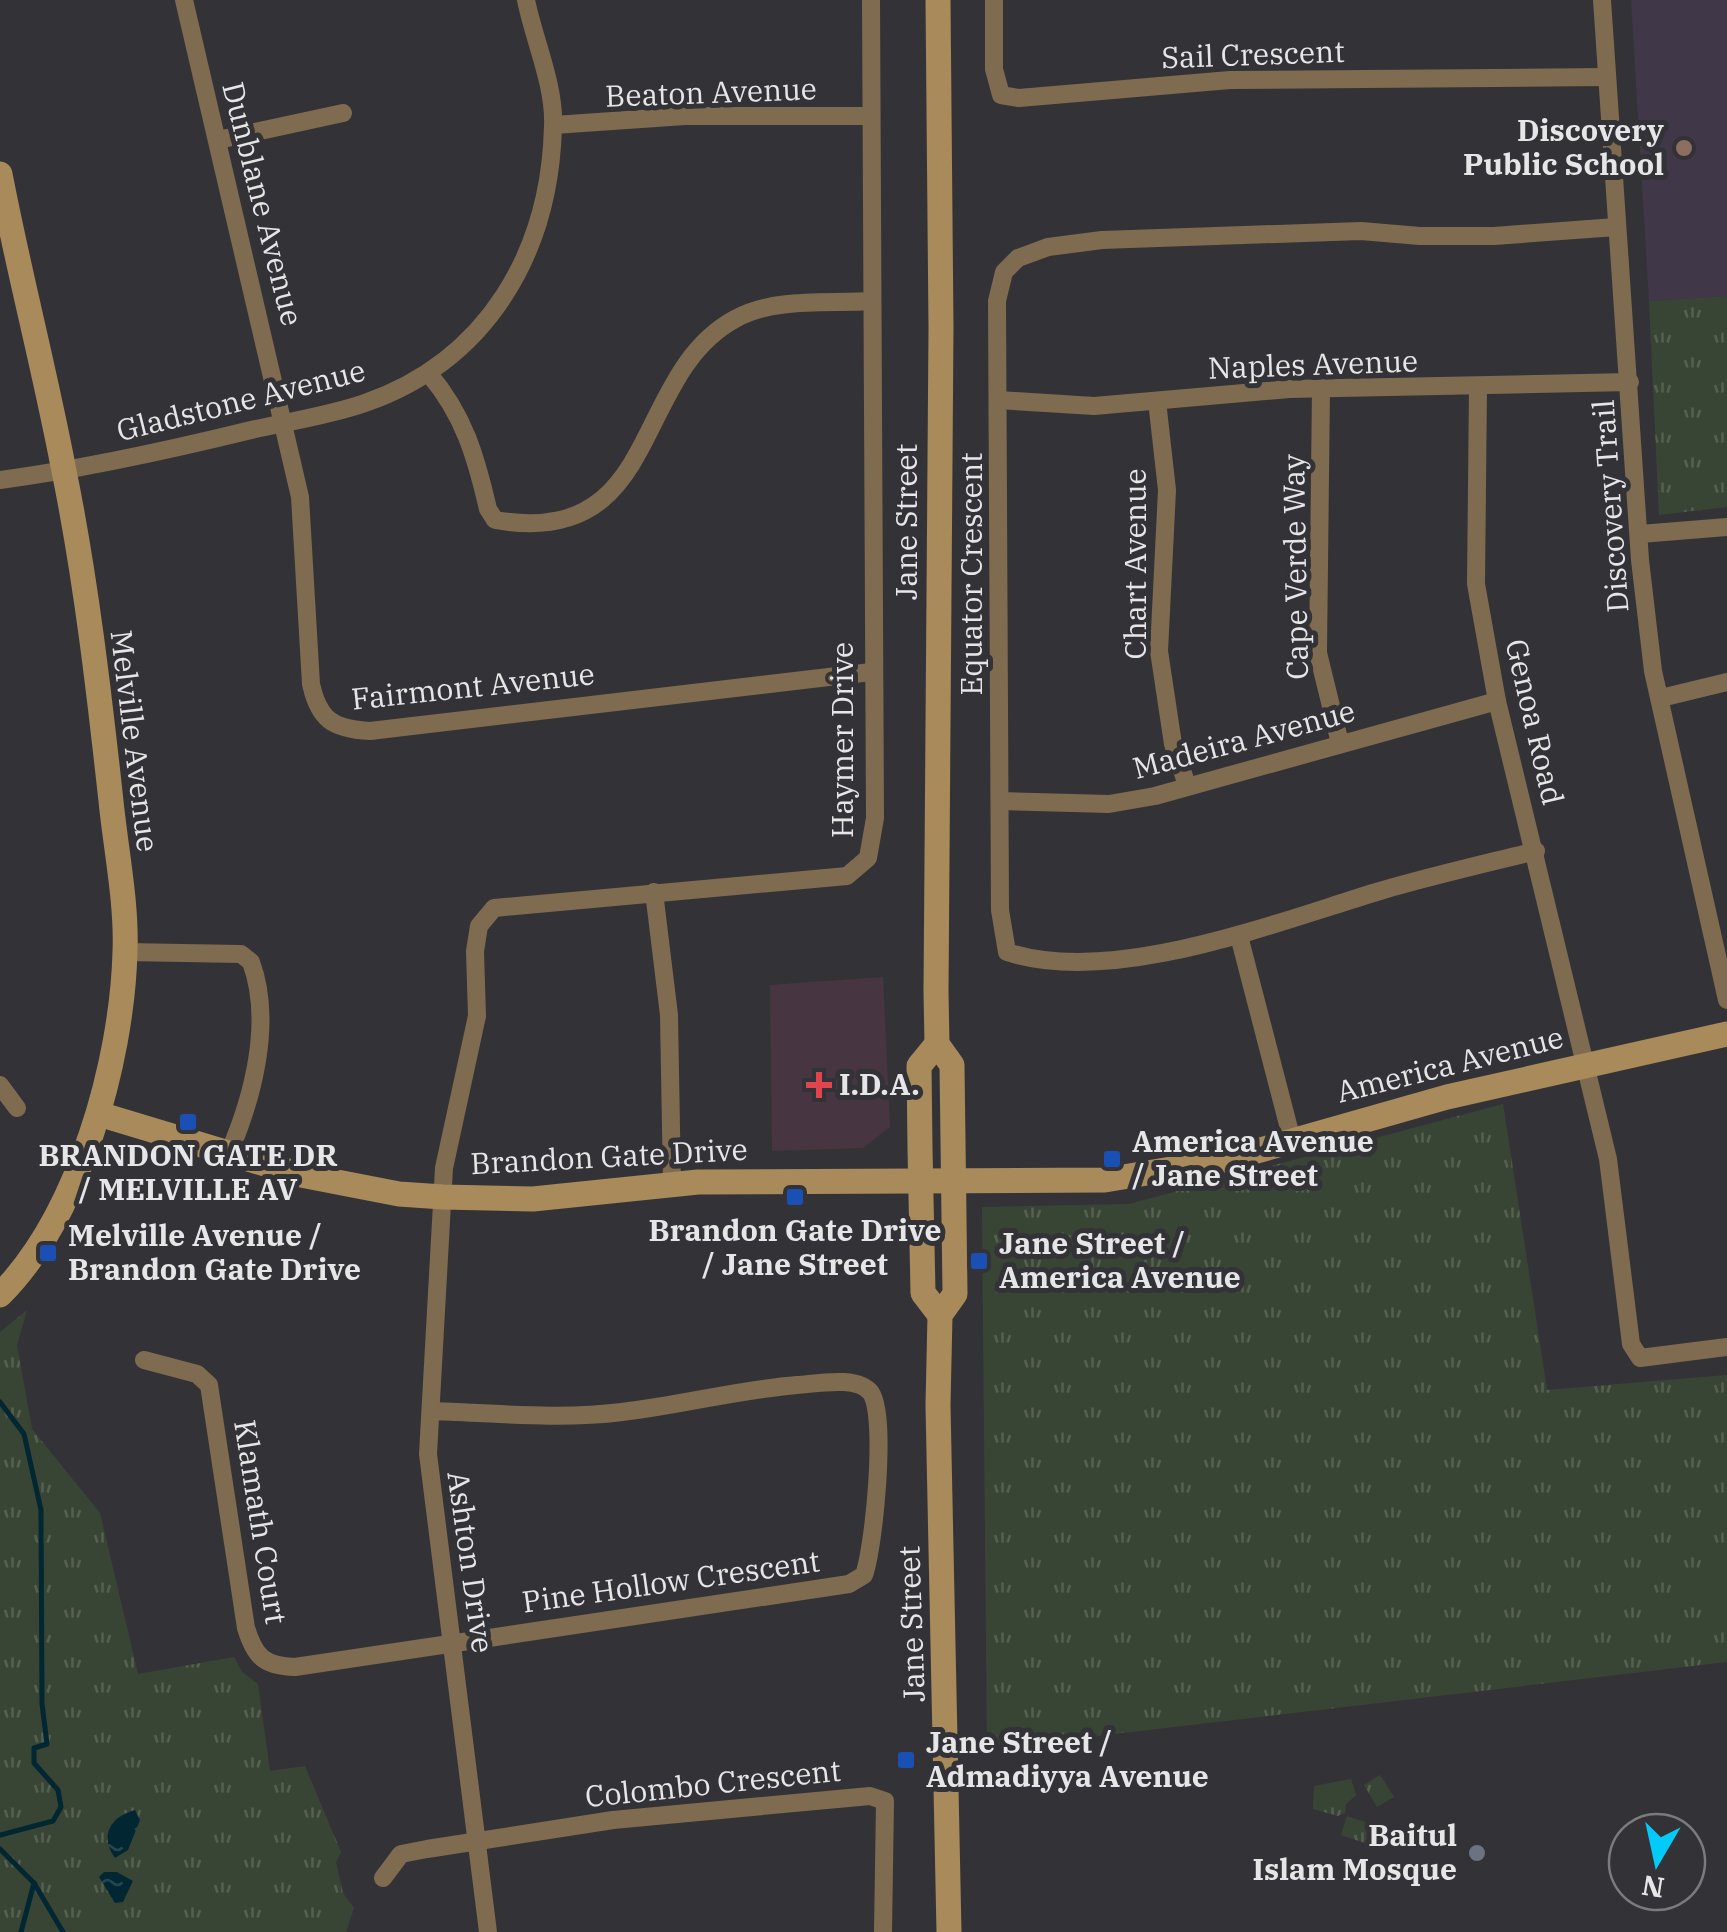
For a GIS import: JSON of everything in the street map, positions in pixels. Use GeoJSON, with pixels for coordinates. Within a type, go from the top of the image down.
{"type":"FeatureCollection","features":[{"type":"Feature","properties":{"kind":"street","name":"Dunblane Avenue"},"geometry":{"type":"LineString","coordinates":[[184,0],[284,422]]}},
{"type":"Feature","properties":{"kind":"street","name":"Gladstone Avenue"},"geometry":{"type":"LineString","coordinates":[[0,480],[64,471],[363,404],[428,374],[464,343],[517,278],[532,248],[546,193],[554,125],[526,0]]}},
{"type":"Feature","properties":{"kind":"street","name":"Haymer Drive"},"geometry":{"type":"LineString","coordinates":[[443,1198],[456,1094],[477,1016],[475,951],[483,918],[494,908],[847,876],[860,868],[873,843],[871,0]]}},
{"type":"Feature","properties":{"kind":"street","name":"Jane Street"},"geometry":{"type":"LineString","coordinates":[[938,0],[937,1044],[952,1065],[954,1294],[940,1315],[949,1932]]}},
{"type":"Feature","properties":{"kind":"street","name":"Sail Crescent"},"geometry":{"type":"LineString","coordinates":[[994,0],[994,69],[1001,96],[1018,98],[1230,80],[1605,77]]}},
{"type":"Feature","properties":{"kind":"street","name":"Discovery Trail"},"geometry":{"type":"LineString","coordinates":[[1602,0],[1616,227],[1653,671],[1727,1000]]}},
{"type":"Feature","properties":{"kind":"street"},"geometry":{"type":"LineString","coordinates":[[218,140],[343,114]]}},
{"type":"Feature","properties":{"kind":"street","name":"Beaton Avenue"},"geometry":{"type":"LineString","coordinates":[[554,125],[685,116],[870,116]]}},
{"type":"Feature","properties":{"kind":"street","name":"Melville Avenue"},"geometry":{"type":"LineString","coordinates":[[0,174],[27,316],[64,471],[106,758],[125,952],[112,1068],[99,1114],[64,1198],[20,1276],[0,1295]]}},
{"type":"Feature","properties":{"kind":"street","name":"Equator Crescent"},"geometry":{"type":"LineString","coordinates":[[1536,852],[1405,884],[1238,936],[1112,959],[1056,961],[1006,952],[1000,910],[1000,285],[1018,258],[1048,247],[1156,236],[1361,230],[1420,236],[1494,236],[1616,227]]}},
{"type":"Feature","properties":{"kind":"street"},"geometry":{"type":"LineString","coordinates":[[428,374],[452,401],[467,431],[488,509],[496,520],[541,523],[572,515],[612,492],[628,474],[685,361],[734,319],[764,308],[872,302]]}},
{"type":"Feature","properties":{"kind":"street","name":"Naples Avenue"},"geometry":{"type":"LineString","coordinates":[[998,400],[1054,406],[1322,388],[1478,388],[1630,382]]}},
{"type":"Feature","properties":{"kind":"street","name":"Cape Verde Way"},"geometry":{"type":"LineString","coordinates":[[1322,388],[1318,653],[1340,743]]}},
{"type":"Feature","properties":{"kind":"street","name":"Genoa Road"},"geometry":{"type":"LineString","coordinates":[[1478,388],[1476,584],[1498,701],[1582,1064],[1608,1159],[1631,1344],[1640,1358],[1727,1347]]}},
{"type":"Feature","properties":{"kind":"street","name":"Chart Avenue"},"geometry":{"type":"LineString","coordinates":[[1157,400],[1167,490],[1160,651],[1173,744],[1186,785]]}},
{"type":"Feature","properties":{"kind":"street","name":"Fairmont Avenue"},"geometry":{"type":"LineString","coordinates":[[284,422],[300,497],[316,708],[326,721],[340,728],[370,731],[871,672]]}},
{"type":"Feature","properties":{"kind":"street"},"geometry":{"type":"LineString","coordinates":[[1640,534],[1727,527]]}},
{"type":"Feature","properties":{"kind":"street"},"geometry":{"type":"LineString","coordinates":[[1661,698],[1727,682]]}},
{"type":"Feature","properties":{"kind":"street","name":"Madeira Avenue"},"geometry":{"type":"LineString","coordinates":[[1001,801],[1109,804],[1252,771],[1498,701]]}},
{"type":"Feature","properties":{"kind":"street"},"geometry":{"type":"LineString","coordinates":[[654,892],[670,1015],[672,1185]]}},
{"type":"Feature","properties":{"kind":"street"},"geometry":{"type":"LineString","coordinates":[[1238,936],[1292,1140]]}},
{"type":"Feature","properties":{"kind":"street"},"geometry":{"type":"LineString","coordinates":[[125,952],[241,954],[251,962],[257,1005],[254,1072],[248,1108],[229,1153]]}},
{"type":"Feature","properties":{"kind":"street","name":"America Avenue"},"geometry":{"type":"LineString","coordinates":[[953,1179],[1105,1180],[1160,1174],[1582,1064],[1727,1034]]}},
{"type":"Feature","properties":{"kind":"street","name":"Jane Street"},"geometry":{"type":"LineString","coordinates":[[937,1044],[920,1066],[920,1178],[922,1294],[940,1315]]}},
{"type":"Feature","properties":{"kind":"street"},"geometry":{"type":"LineString","coordinates":[[0,1085],[16,1108]]}},
{"type":"Feature","properties":{"kind":"street","name":"Brandon Gate Drive"},"geometry":{"type":"LineString","coordinates":[[99,1114],[346,1185],[443,1198],[533,1200],[672,1185],[953,1179]]}},
{"type":"Feature","properties":{"kind":"street","name":"Ashton Drive"},"geometry":{"type":"LineString","coordinates":[[443,1198],[431,1410],[431,1489],[455,1642],[488,1932]]}},
{"type":"Feature","properties":{"kind":"street","name":"Klamath Court"},"geometry":{"type":"LineString","coordinates":[[144,1360],[196,1374],[208,1385],[246,1628],[260,1659],[295,1666],[455,1642]]}},
{"type":"Feature","properties":{"kind":"street","name":"Pine Hollow Crescent"},"geometry":{"type":"LineString","coordinates":[[431,1410],[622,1412],[766,1386],[829,1381],[863,1387],[871,1394],[877,1413],[874,1546],[864,1575],[849,1584],[455,1642]]}},
{"type":"Feature","properties":{"kind":"street","name":"Colombo Crescent"},"geometry":{"type":"LineString","coordinates":[[477,1842],[613,1820],[870,1796],[884,1801],[883,1932]]}},
{"type":"Feature","properties":{"kind":"street"},"geometry":{"type":"LineString","coordinates":[[383,1878],[401,1854],[477,1842]]}},
{"type":"Feature","properties":{"kind":"shaded area","name":"Discovery Public School"},"geometry":{"type":"Polygon","coordinates":[[[1631,0],[1727,0],[1727,296],[1649,301],[1631,0]]]}},
{"type":"Feature","properties":{"kind":"shaded area"},"geometry":{"type":"Polygon","coordinates":[[[883,977],[890,1127],[863,1148],[772,1151],[770,985],[883,977]]]}},
{"type":"Feature","properties":{"kind":"green space"},"geometry":{"type":"Polygon","coordinates":[[[1727,296],[1727,507],[1659,515],[1649,301],[1727,296]]]}},
{"type":"Feature","properties":{"kind":"green space"},"geometry":{"type":"Polygon","coordinates":[[[1503,1104],[1547,1390],[1727,1375],[1727,1662],[987,1749],[982,1207],[1129,1204],[1503,1104]]]}},
{"type":"Feature","properties":{"kind":"green space"},"geometry":{"type":"Polygon","coordinates":[[[27,1310],[17,1345],[32,1429],[100,1513],[138,1674],[234,1657],[242,1672],[258,1684],[270,1771],[305,1766],[341,1852],[336,1862],[343,1893],[354,1908],[346,1932],[0,1932],[0,1332],[27,1310]]]}},
{"type":"Feature","properties":{"kind":"green space"},"geometry":{"type":"Polygon","coordinates":[[[1727,1545],[1727,1600],[1715,1601],[1709,1547],[1727,1545]]]}},
{"type":"Feature","properties":{"kind":"green space"},"geometry":{"type":"Polygon","coordinates":[[[1380,1775],[1394,1797],[1377,1807],[1364,1785],[1380,1775]]]}},
{"type":"Feature","properties":{"kind":"green space"},"geometry":{"type":"Polygon","coordinates":[[[1351,1779],[1356,1795],[1346,1804],[1345,1813],[1338,1816],[1313,1809],[1314,1786],[1351,1779]]]}},
{"type":"Feature","properties":{"kind":"green space"},"geometry":{"type":"Polygon","coordinates":[[[1347,1816],[1380,1827],[1374,1846],[1341,1835],[1347,1816]]]}},
{"type":"Feature","properties":{"kind":"water"},"geometry":{"type":"Polygon","coordinates":[[[135,1810],[140,1820],[128,1850],[115,1858],[108,1842],[110,1828],[119,1817],[135,1810]]]}},
{"type":"Feature","properties":{"kind":"water"},"geometry":{"type":"Polygon","coordinates":[[[104,1872],[117,1872],[133,1881],[123,1902],[115,1903],[99,1877],[104,1872]]]}},
{"type":"Feature","properties":{"kind":"waterway"},"geometry":{"type":"LineString","coordinates":[[0,1402],[24,1434],[41,1510],[42,1704],[47,1744],[34,1748],[34,1763],[58,1790],[61,1807],[53,1821],[0,1835]]}},
{"type":"Feature","properties":{"kind":"waterway"},"geometry":{"type":"LineString","coordinates":[[0,1849],[34,1883],[63,1932]]}},
{"type":"Feature","properties":{"kind":"waterway"},"geometry":{"type":"LineString","coordinates":[[21,1932],[34,1883]]}},
{"type":"Feature","properties":{"kind":"place","name":"Discovery Public School"},"geometry":{"type":"Point","coordinates":[1684,148]}},
{"type":"Feature","properties":{"kind":"place","name":"I.D.A."},"geometry":{"type":"Point","coordinates":[819,1085]}},
{"type":"Feature","properties":{"kind":"place","name":"BRANDON GATE DR / MELVILLE AV"},"geometry":{"type":"Point","coordinates":[188,1122]}},
{"type":"Feature","properties":{"kind":"place","name":"America Avenue / Jane Street"},"geometry":{"type":"Point","coordinates":[1112,1159]}},
{"type":"Feature","properties":{"kind":"place","name":"Brandon Gate Drive / Jane Street"},"geometry":{"type":"Point","coordinates":[795,1197]}},
{"type":"Feature","properties":{"kind":"place","name":"Melville Avenue / Brandon Gate Drive"},"geometry":{"type":"Point","coordinates":[48,1253]}},
{"type":"Feature","properties":{"kind":"place","name":"Jane Street / America Avenue"},"geometry":{"type":"Point","coordinates":[979,1261]}},
{"type":"Feature","properties":{"kind":"place","name":"Jane Street / Admadiyya Avenue"},"geometry":{"type":"Point","coordinates":[906,1760]}},
{"type":"Feature","properties":{"kind":"place","name":"Baitul Islam Mosque"},"geometry":{"type":"Point","coordinates":[1477,1853]}}]}
